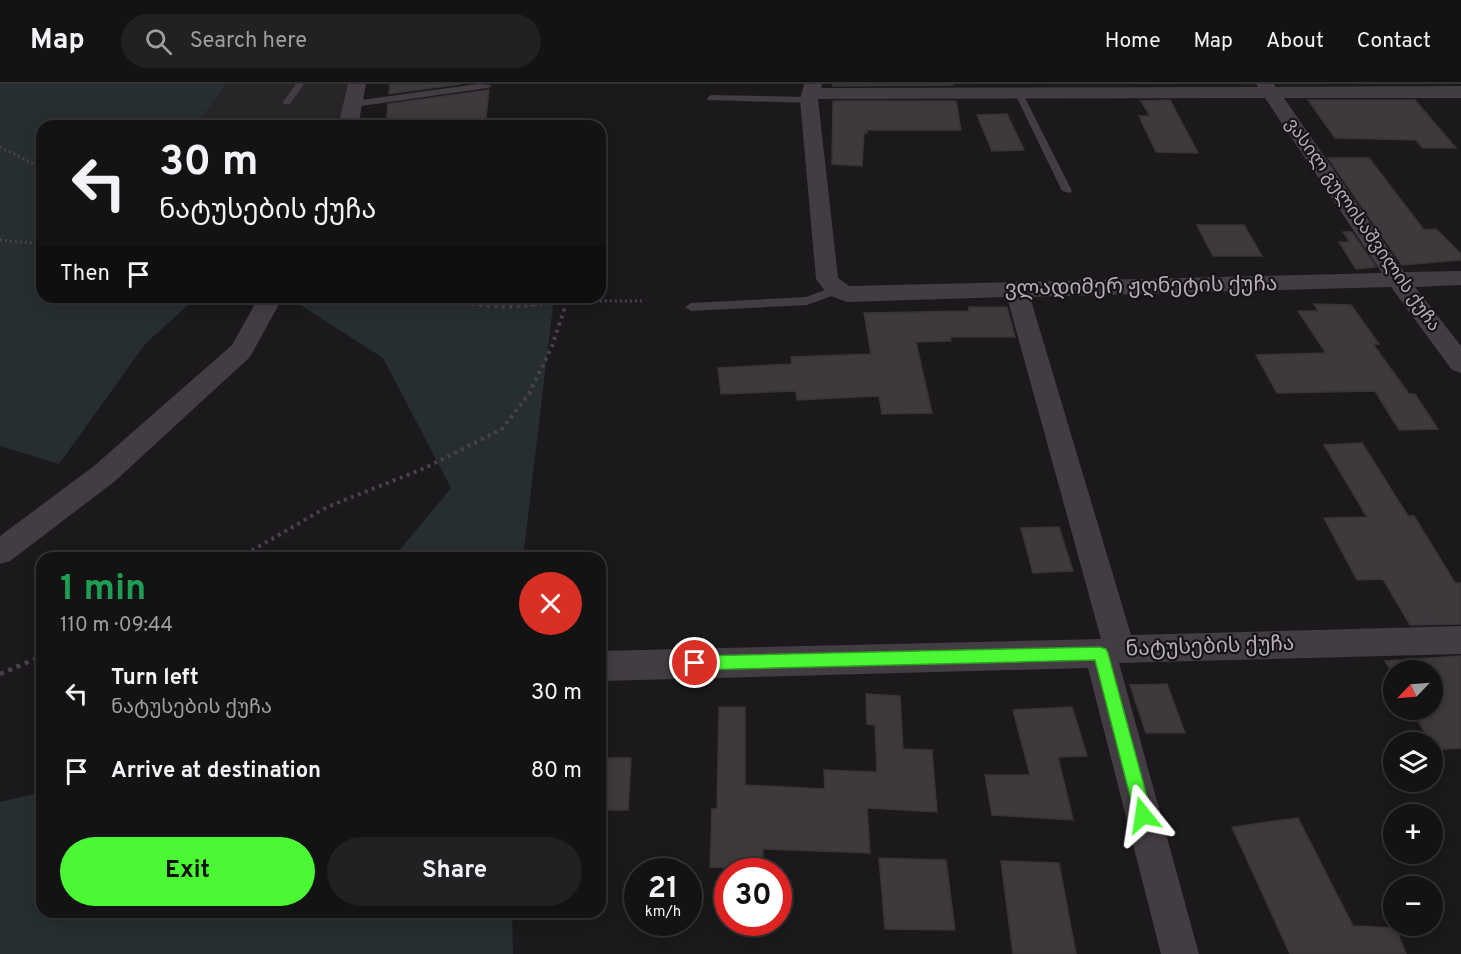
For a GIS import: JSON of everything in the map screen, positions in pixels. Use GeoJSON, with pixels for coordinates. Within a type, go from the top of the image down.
{"type":"FeatureCollection","features":[{"type":"Feature","properties":{"kind":"street"},"geometry":{"type":"LineString","coordinates":[[350,120],[357,84]]}},
{"type":"Feature","properties":{"kind":"street"},"geometry":{"type":"LineString","coordinates":[[832,285],[811,93],[1019,94],[1268,89],[1461,92]]}},
{"type":"Feature","properties":{"kind":"street","name":"ვასილ გულისაშვილის ქუჩა"},"geometry":{"type":"LineString","coordinates":[[1268,89],[1398,280],[1461,364]]}},
{"type":"Feature","properties":{"kind":"street","name":"ვლადიმერ ჟღნეტის ქუჩა"},"geometry":{"type":"LineString","coordinates":[[832,285],[847,294],[1461,278]]}},
{"type":"Feature","properties":{"kind":"street"},"geometry":{"type":"LineString","coordinates":[[1016,290],[1110,651],[1180,954]]}},
{"type":"Feature","properties":{"kind":"street"},"geometry":{"type":"LineString","coordinates":[[0,552],[104,474],[233,359],[241,351],[268,303]]}},
{"type":"Feature","properties":{"kind":"street","name":"ნატუსების ქუჩა"},"geometry":{"type":"LineString","coordinates":[[606,666],[1461,640]]}},
{"type":"Feature","properties":{"kind":"lane"},"geometry":{"type":"LineString","coordinates":[[287,102],[300,84]]}},
{"type":"Feature","properties":{"kind":"lane"},"geometry":{"type":"LineString","coordinates":[[354,104],[488,85]]}},
{"type":"Feature","properties":{"kind":"lane"},"geometry":{"type":"LineString","coordinates":[[711,98],[811,93]]}},
{"type":"Feature","properties":{"kind":"lane"},"geometry":{"type":"LineString","coordinates":[[1019,94],[1067,191]]}},
{"type":"Feature","properties":{"kind":"lane"},"geometry":{"type":"LineString","coordinates":[[691,307],[807,301],[832,285]]}},
{"type":"Feature","properties":{"kind":"path"},"geometry":{"type":"LineString","coordinates":[[0,147],[36,165]]}},
{"type":"Feature","properties":{"kind":"path"},"geometry":{"type":"LineString","coordinates":[[0,240],[36,243]]}},
{"type":"Feature","properties":{"kind":"path"},"geometry":{"type":"LineString","coordinates":[[606,302],[645,301]]}},
{"type":"Feature","properties":{"kind":"path"},"geometry":{"type":"LineString","coordinates":[[464,303],[510,307],[556,303]]}},
{"type":"Feature","properties":{"kind":"path"},"geometry":{"type":"LineString","coordinates":[[249,552],[327,507],[425,468],[502,429],[529,394],[552,346],[567,303]]}},
{"type":"Feature","properties":{"kind":"path"},"geometry":{"type":"LineString","coordinates":[[0,674],[36,659]]}},
{"type":"Feature","properties":{"kind":"shaded area"},"geometry":{"type":"Polygon","coordinates":[[[0,84],[227,84],[200,120],[36,120],[36,303],[190,303],[145,344],[59,464],[0,446],[0,84]]]}},
{"type":"Feature","properties":{"kind":"shaded area"},"geometry":{"type":"Polygon","coordinates":[[[227,84],[351,84],[340,120],[200,120],[227,84]]]}},
{"type":"Feature","properties":{"kind":"shaded area"},"geometry":{"type":"Polygon","coordinates":[[[297,303],[553,303],[524,552],[398,552],[451,488],[383,358],[297,303]]]}},
{"type":"Feature","properties":{"kind":"shaded area"},"geometry":{"type":"Polygon","coordinates":[[[36,793],[36,918],[512,918],[513,954],[0,954],[0,802],[36,793]]]}},
{"type":"Feature","properties":{"kind":"building"},"geometry":{"type":"Polygon","coordinates":[[[390,84],[461,84],[389,94],[390,84]]]}},
{"type":"Feature","properties":{"kind":"building"},"geometry":{"type":"Polygon","coordinates":[[[833,84],[953,84],[953,85],[833,86],[833,84]]]}},
{"type":"Feature","properties":{"kind":"building"},"geometry":{"type":"Polygon","coordinates":[[[489,90],[486,120],[387,120],[388,104],[489,90]]]}},
{"type":"Feature","properties":{"kind":"building"},"geometry":{"type":"Polygon","coordinates":[[[1170,100],[1198,153],[1156,152],[1139,116],[1150,116],[1141,101],[1170,100]]]}},
{"type":"Feature","properties":{"kind":"building"},"geometry":{"type":"Polygon","coordinates":[[[1308,100],[1415,100],[1456,148],[1423,148],[1416,140],[1335,138],[1308,100]]]}},
{"type":"Feature","properties":{"kind":"building"},"geometry":{"type":"Polygon","coordinates":[[[833,101],[956,101],[961,130],[867,130],[867,133],[864,133],[862,166],[832,164],[833,101]]]}},
{"type":"Feature","properties":{"kind":"building"},"geometry":{"type":"Polygon","coordinates":[[[1007,114],[1024,150],[992,151],[977,115],[1007,114]]]}},
{"type":"Feature","properties":{"kind":"building"},"geometry":{"type":"Polygon","coordinates":[[[1328,158],[1369,158],[1424,230],[1436,229],[1461,254],[1461,260],[1402,265],[1328,158]]]}},
{"type":"Feature","properties":{"kind":"building"},"geometry":{"type":"Polygon","coordinates":[[[1197,225],[1244,225],[1262,256],[1213,256],[1197,225]]]}},
{"type":"Feature","properties":{"kind":"building"},"geometry":{"type":"Polygon","coordinates":[[[1343,232],[1352,232],[1376,267],[1356,269],[1339,242],[1350,242],[1343,232]]]}},
{"type":"Feature","properties":{"kind":"building"},"geometry":{"type":"Polygon","coordinates":[[[1314,304],[1351,305],[1379,344],[1373,344],[1409,394],[1415,394],[1438,429],[1399,430],[1375,391],[1277,393],[1256,355],[1326,353],[1298,311],[1318,311],[1314,304]]]}},
{"type":"Feature","properties":{"kind":"building"},"geometry":{"type":"Polygon","coordinates":[[[969,307],[1007,307],[1015,337],[950,337],[951,341],[916,342],[932,413],[882,414],[879,396],[797,400],[796,391],[721,394],[718,368],[792,364],[791,357],[871,354],[864,313],[969,311],[969,307]]]}},
{"type":"Feature","properties":{"kind":"building"},"geometry":{"type":"Polygon","coordinates":[[[1362,443],[1408,516],[1414,516],[1455,583],[1461,583],[1461,624],[1410,625],[1383,579],[1357,580],[1324,518],[1367,517],[1324,445],[1362,443]]]}},
{"type":"Feature","properties":{"kind":"building"},"geometry":{"type":"Polygon","coordinates":[[[1059,527],[1073,571],[1033,573],[1021,528],[1059,527]]]}},
{"type":"Feature","properties":{"kind":"building"},"geometry":{"type":"Polygon","coordinates":[[[1461,656],[1461,748],[1443,749],[1443,732],[1424,732],[1418,720],[1443,720],[1443,660],[1400,660],[1461,656]]]}},
{"type":"Feature","properties":{"kind":"building"},"geometry":{"type":"Polygon","coordinates":[[[1167,684],[1185,733],[1146,733],[1130,685],[1167,684]]]}},
{"type":"Feature","properties":{"kind":"building"},"geometry":{"type":"Polygon","coordinates":[[[866,694],[900,696],[903,749],[932,750],[937,812],[867,808],[870,853],[763,849],[763,858],[714,858],[714,867],[710,867],[712,809],[717,809],[719,707],[745,707],[745,785],[825,789],[824,770],[877,772],[875,725],[867,724],[866,694]]]}},
{"type":"Feature","properties":{"kind":"building"},"geometry":{"type":"Polygon","coordinates":[[[1072,707],[1087,756],[1058,757],[1073,820],[992,815],[985,775],[1030,775],[1013,710],[1072,707]]]}},
{"type":"Feature","properties":{"kind":"building"},"geometry":{"type":"Polygon","coordinates":[[[606,758],[631,758],[628,810],[606,810],[606,758]]]}},
{"type":"Feature","properties":{"kind":"building"},"geometry":{"type":"Polygon","coordinates":[[[1298,818],[1353,926],[1383,927],[1383,936],[1399,936],[1406,954],[1290,954],[1232,827],[1298,818]]]}},
{"type":"Feature","properties":{"kind":"building"},"geometry":{"type":"Polygon","coordinates":[[[879,858],[946,860],[955,930],[885,929],[879,858]]]}},
{"type":"Feature","properties":{"kind":"building"},"geometry":{"type":"Polygon","coordinates":[[[1001,861],[1059,863],[1076,954],[1013,954],[1001,861]]]}},
{"type":"Feature","properties":{"kind":"route"},"geometry":{"type":"LineString","coordinates":[[695,663],[1100,653],[1143,815]]}}]}
